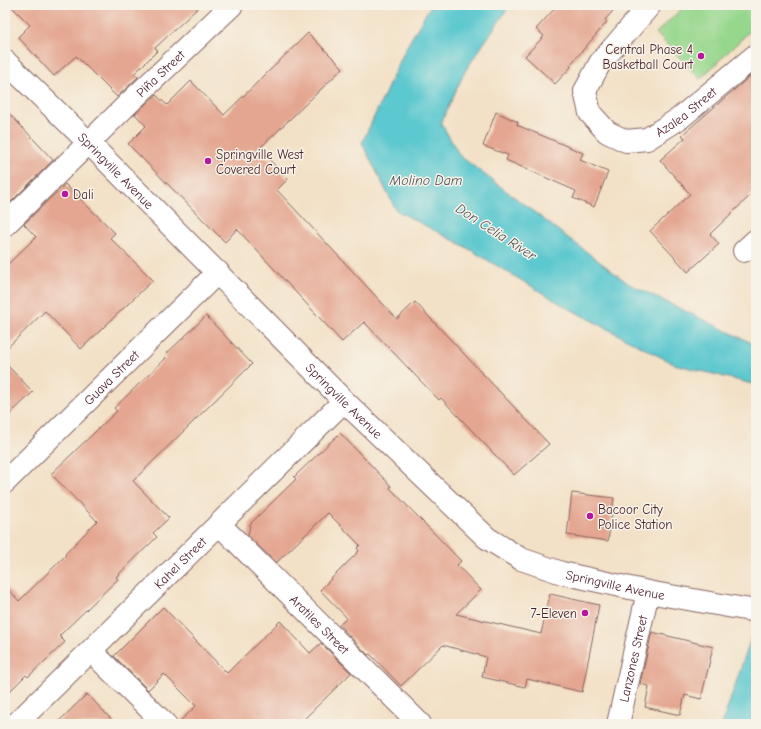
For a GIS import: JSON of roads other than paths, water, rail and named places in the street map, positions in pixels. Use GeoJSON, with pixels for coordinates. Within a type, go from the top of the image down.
{"type":"FeatureCollection","features":[{"type":"Feature","properties":{"kind":"street","name":"Piña Street"},"geometry":{"type":"LineString","coordinates":[[5,225],[232,5]]}},
{"type":"Feature","properties":{"kind":"street","name":"Azalea Street"},"geometry":{"type":"LineString","coordinates":[[650,5],[600,63],[585,91],[590,113],[607,132],[626,140],[648,139],[680,118],[756,55]]}},
{"type":"Feature","properties":{"kind":"street","name":"Springville Avenue"},"geometry":{"type":"LineString","coordinates":[[5,61],[218,272],[344,401],[487,538],[521,559],[562,573],[648,592],[748,610]]}},
{"type":"Feature","properties":{"kind":"street","name":"Guava Street"},"geometry":{"type":"LineString","coordinates":[[5,482],[218,272]]}},
{"type":"Feature","properties":{"kind":"street","name":"Kahel Street"},"geometry":{"type":"LineString","coordinates":[[16,724],[344,401]]}},
{"type":"Feature","properties":{"kind":"street","name":"Aratiles Street"},"geometry":{"type":"LineString","coordinates":[[219,524],[420,724]]}},
{"type":"Feature","properties":{"kind":"street","name":"Lanzones Street"},"geometry":{"type":"LineString","coordinates":[[618,724],[648,592]]}},
{"type":"Feature","properties":{"kind":"street"},"geometry":{"type":"LineString","coordinates":[[91,651],[165,724]]}},
{"type":"Feature","properties":{"kind":"water","name":"Molino Dam"},"geometry":{"type":"Polygon","coordinates":[[[431,5],[510,5],[465,71],[441,123],[460,156],[629,284],[756,345],[756,385],[674,364],[566,307],[464,246],[396,210],[362,143],[407,46],[431,5]]]}},
{"type":"Feature","properties":{"kind":"water"},"geometry":{"type":"Polygon","coordinates":[[[756,618],[756,724],[722,724],[755,626],[756,618]]]}},
{"type":"Feature","properties":{"kind":"place","name":"Central Phase 4 Basketball Court"},"geometry":{"type":"Point","coordinates":[701,56]}},
{"type":"Feature","properties":{"kind":"place","name":"Springville West Covered Court"},"geometry":{"type":"Point","coordinates":[208,161]}},
{"type":"Feature","properties":{"kind":"place","name":"Dali"},"geometry":{"type":"Point","coordinates":[65,194]}},
{"type":"Feature","properties":{"kind":"place","name":"Bacoor City Police Station"},"geometry":{"type":"Point","coordinates":[590,516]}},
{"type":"Feature","properties":{"kind":"place","name":"7-Eleven"},"geometry":{"type":"Point","coordinates":[585,613]}},
{"type":"Feature","properties":{"kind":"water label","name":"Don Celia River"},"geometry":{"type":"Point","coordinates":[496,232]}}]}
